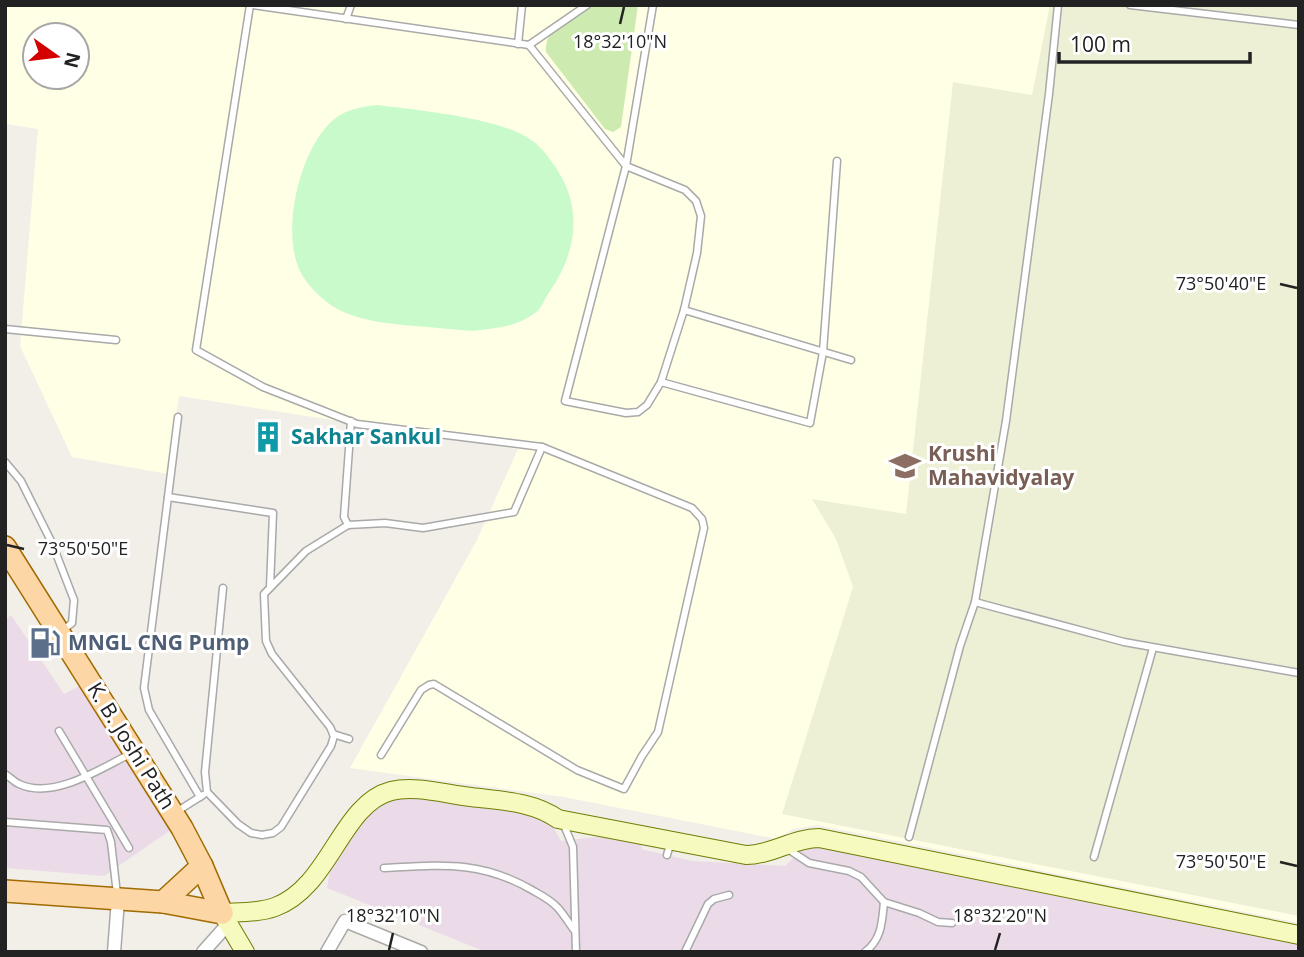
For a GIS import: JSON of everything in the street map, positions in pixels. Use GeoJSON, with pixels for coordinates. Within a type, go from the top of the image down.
{"type":"FeatureCollection","features":[{"type":"Feature","properties":{"kind":"main road","name":"K. B. Joshi Path"},"geometry":{"type":"LineString","coordinates":[[5,547],[173,814],[202,866],[225,919],[245,952]]}},
{"type":"Feature","properties":{"kind":"main road"},"geometry":{"type":"LineString","coordinates":[[5,891],[163,902],[225,919],[275,907],[290,900],[316,876],[366,806],[376,797],[404,788],[532,805],[558,819],[669,847],[746,855],[772,852],[805,838],[819,838],[1299,935]]}},
{"type":"Feature","properties":{"kind":"main road"},"geometry":{"type":"LineString","coordinates":[[163,902],[202,866]]}},
{"type":"Feature","properties":{"kind":"street"},"geometry":{"type":"LineString","coordinates":[[114,952],[118,900]]}},
{"type":"Feature","properties":{"kind":"street"},"geometry":{"type":"LineString","coordinates":[[203,952],[225,919]]}},
{"type":"Feature","properties":{"kind":"street"},"geometry":{"type":"LineString","coordinates":[[327,952],[345,921],[421,952]]}},
{"type":"Feature","properties":{"kind":"lane"},"geometry":{"type":"LineString","coordinates":[[381,755],[422,690],[429,685],[439,686],[577,770],[624,789],[659,732],[704,528],[702,519],[692,508],[542,447],[351,421],[263,387],[196,350],[252,5],[529,45],[587,5]]}},
{"type":"Feature","properties":{"kind":"lane"},"geometry":{"type":"LineString","coordinates":[[346,19],[351,5]]}},
{"type":"Feature","properties":{"kind":"lane"},"geometry":{"type":"LineString","coordinates":[[518,44],[522,5]]}},
{"type":"Feature","properties":{"kind":"lane"},"geometry":{"type":"LineString","coordinates":[[529,45],[626,166],[684,190],[696,201],[701,216],[684,310],[661,382],[647,405],[638,412],[626,413],[565,401],[626,166],[653,5]]}},
{"type":"Feature","properties":{"kind":"lane"},"geometry":{"type":"LineString","coordinates":[[909,836],[960,646],[975,602],[1006,421],[1049,94],[1058,5]]}},
{"type":"Feature","properties":{"kind":"lane"},"geometry":{"type":"LineString","coordinates":[[1130,5],[1299,25]]}},
{"type":"Feature","properties":{"kind":"lane"},"geometry":{"type":"LineString","coordinates":[[661,382],[810,423],[823,352],[837,161]]}},
{"type":"Feature","properties":{"kind":"lane"},"geometry":{"type":"LineString","coordinates":[[684,310],[851,360]]}},
{"type":"Feature","properties":{"kind":"lane"},"geometry":{"type":"LineString","coordinates":[[5,329],[116,340]]}},
{"type":"Feature","properties":{"kind":"lane"},"geometry":{"type":"LineString","coordinates":[[178,417],[144,688],[149,710],[200,797]]}},
{"type":"Feature","properties":{"kind":"lane"},"geometry":{"type":"LineString","coordinates":[[348,525],[344,517],[351,421]]}},
{"type":"Feature","properties":{"kind":"lane"},"geometry":{"type":"LineString","coordinates":[[223,588],[205,772],[207,792],[251,833],[273,833],[281,827],[331,746],[333,734],[272,654],[266,641],[264,594],[306,551],[348,525],[385,523],[423,528],[514,512],[542,447]]}},
{"type":"Feature","properties":{"kind":"lane"},"geometry":{"type":"LineString","coordinates":[[5,462],[21,481],[52,543],[74,600],[72,623],[60,633]]}},
{"type":"Feature","properties":{"kind":"lane"},"geometry":{"type":"LineString","coordinates":[[168,497],[273,513],[270,587]]}},
{"type":"Feature","properties":{"kind":"lane"},"geometry":{"type":"LineString","coordinates":[[975,602],[1153,648],[1299,673]]}},
{"type":"Feature","properties":{"kind":"lane"},"geometry":{"type":"LineString","coordinates":[[1094,857],[1153,648]]}},
{"type":"Feature","properties":{"kind":"lane"},"geometry":{"type":"LineString","coordinates":[[59,731],[129,848]]}},
{"type":"Feature","properties":{"kind":"lane"},"geometry":{"type":"LineString","coordinates":[[333,734],[349,739]]}},
{"type":"Feature","properties":{"kind":"lane"},"geometry":{"type":"LineString","coordinates":[[5,774],[20,785],[42,788],[72,783],[135,752]]}},
{"type":"Feature","properties":{"kind":"lane"},"geometry":{"type":"LineString","coordinates":[[173,814],[207,792]]}},
{"type":"Feature","properties":{"kind":"lane"},"geometry":{"type":"LineString","coordinates":[[558,819],[567,829],[573,847],[576,952]]}},
{"type":"Feature","properties":{"kind":"lane"},"geometry":{"type":"LineString","coordinates":[[5,822],[107,830],[118,900]]}},
{"type":"Feature","properties":{"kind":"lane"},"geometry":{"type":"LineString","coordinates":[[784,846],[809,863],[849,871],[861,877],[884,902],[937,922],[952,923]]}},
{"type":"Feature","properties":{"kind":"lane"},"geometry":{"type":"LineString","coordinates":[[384,868],[475,867],[517,881],[546,898],[558,908],[574,930]]}},
{"type":"Feature","properties":{"kind":"lane"},"geometry":{"type":"LineString","coordinates":[[685,952],[708,904],[714,899],[729,895]]}},
{"type":"Feature","properties":{"kind":"lane"},"geometry":{"type":"LineString","coordinates":[[865,952],[877,941],[884,902]]}},
{"type":"Feature","properties":{"kind":"shaded area","name":"Krushi Mahavidyalay"},"geometry":{"type":"Polygon","coordinates":[[[5,5],[1299,5],[1299,923],[817,825],[793,829],[777,839],[564,797],[350,768],[477,540],[518,449],[179,396],[168,474],[72,457],[20,346],[38,129],[5,124],[5,5]]]}},
{"type":"Feature","properties":{"kind":"shaded area"},"geometry":{"type":"Polygon","coordinates":[[[1050,5],[1299,5],[1299,916],[782,814],[853,587],[836,539],[812,499],[906,514],[953,82],[1032,95],[1050,5]]]}},
{"type":"Feature","properties":{"kind":"shaded area"},"geometry":{"type":"Polygon","coordinates":[[[11,615],[64,694],[81,685],[175,827],[104,876],[5,868],[5,620],[11,615]]]}},
{"type":"Feature","properties":{"kind":"shaded area"},"geometry":{"type":"Polygon","coordinates":[[[408,796],[527,814],[546,821],[561,841],[596,837],[642,842],[641,849],[692,861],[785,866],[807,845],[1299,942],[1299,952],[486,952],[327,888],[330,871],[369,814],[380,804],[393,798],[408,796]]]}},
{"type":"Feature","properties":{"kind":"green space"},"geometry":{"type":"Polygon","coordinates":[[[591,5],[638,5],[621,127],[613,132],[605,129],[546,52],[554,29],[591,5]]]}},
{"type":"Feature","properties":{"kind":"green space"},"geometry":{"type":"Polygon","coordinates":[[[377,105],[435,112],[500,126],[531,140],[548,157],[565,183],[573,214],[573,230],[566,261],[542,306],[535,313],[509,325],[476,331],[377,322],[347,314],[334,307],[306,281],[294,252],[292,233],[296,193],[309,154],[318,137],[334,119],[351,110],[377,105]]]}},
{"type":"Feature","properties":{"kind":"place","name":"Sakhar Sankul"},"geometry":{"type":"Point","coordinates":[268,437]}},
{"type":"Feature","properties":{"kind":"place","name":"Krushi Mahavidyalay"},"geometry":{"type":"Point","coordinates":[905,466]}},
{"type":"Feature","properties":{"kind":"place","name":"MNGL CNG Pump"},"geometry":{"type":"Point","coordinates":[45,643]}}]}
